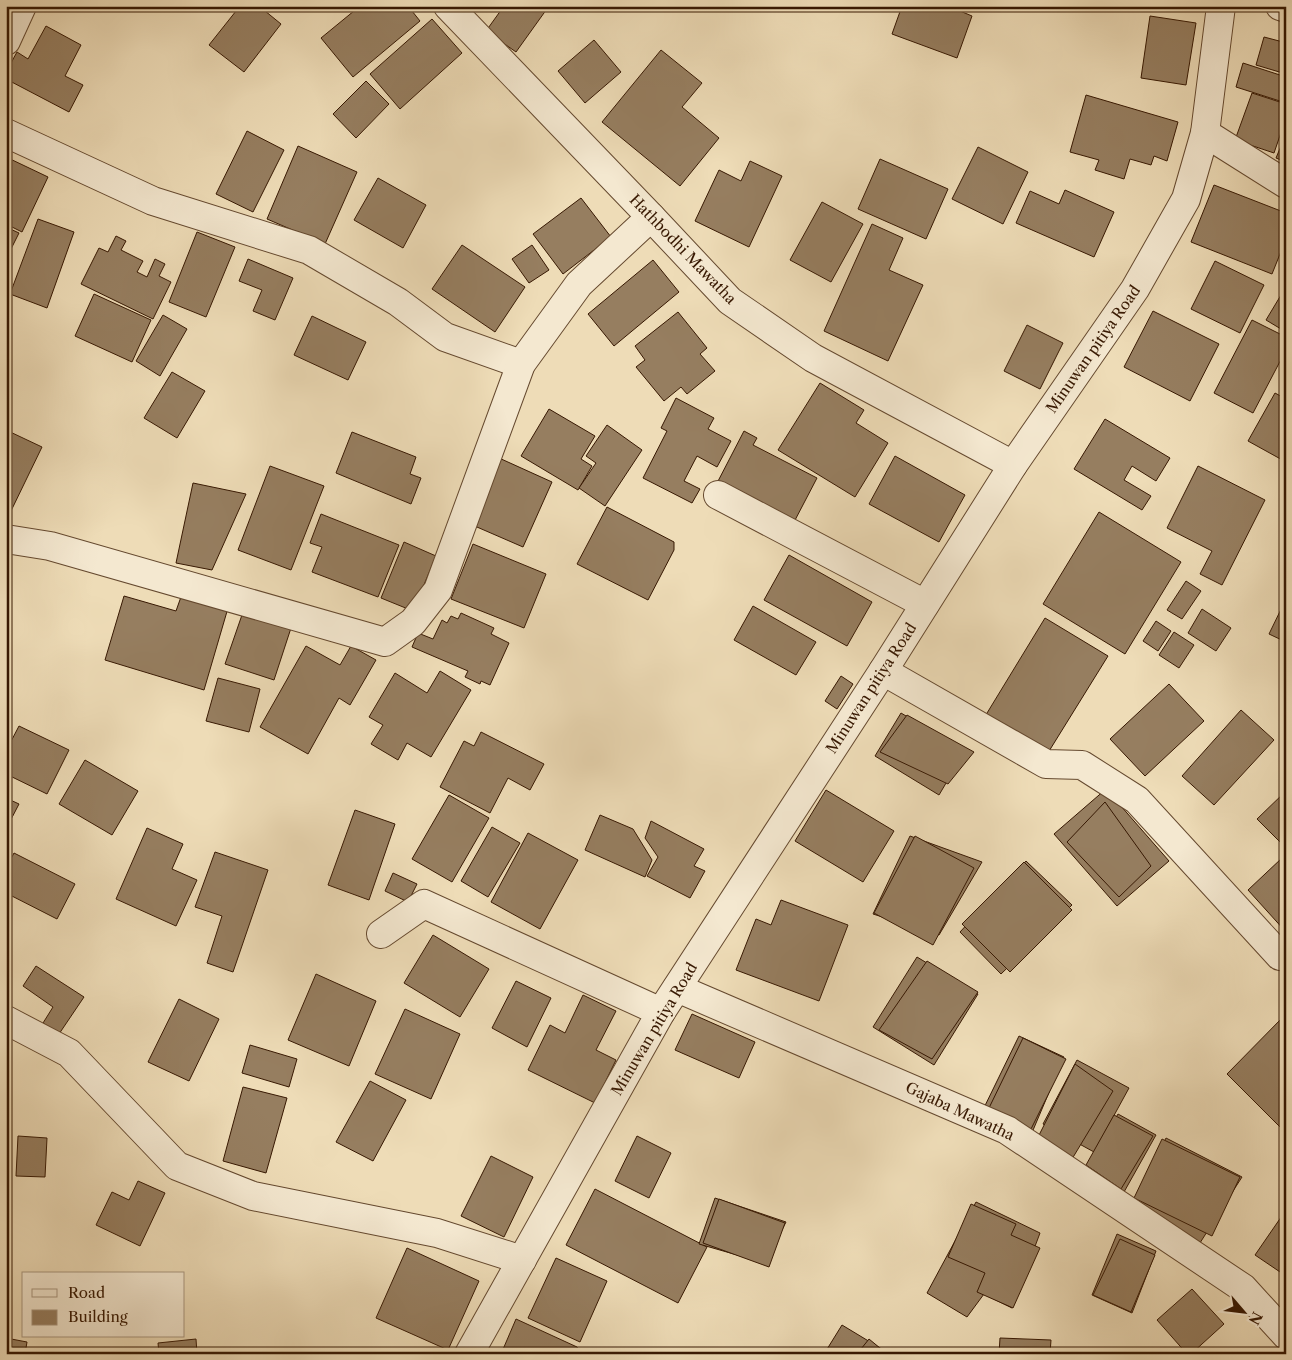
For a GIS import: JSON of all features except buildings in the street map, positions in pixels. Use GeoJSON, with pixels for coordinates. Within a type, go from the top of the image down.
{"type":"FeatureCollection","features":[{"type":"Feature","properties":{"kind":"street"},"geometry":{"type":"LineString","coordinates":[[6,41],[22,6]]}},
{"type":"Feature","properties":{"kind":"street","name":"Hathbodhi Mawatha"},"geometry":{"type":"LineString","coordinates":[[448,6],[730,301],[813,358],[1013,465]]}},
{"type":"Feature","properties":{"kind":"street","name":"Minuwan pitiya Road"},"geometry":{"type":"LineString","coordinates":[[469,1354],[661,1012],[883,671],[1013,465],[1135,289],[1186,199],[1204,133],[1221,6]]}},
{"type":"Feature","properties":{"kind":"street"},"geometry":{"type":"LineString","coordinates":[[1280,6],[1286,8]]}},
{"type":"Feature","properties":{"kind":"street"},"geometry":{"type":"LineString","coordinates":[[6,133],[153,201],[309,250],[398,302],[445,337],[521,364]]}},
{"type":"Feature","properties":{"kind":"street"},"geometry":{"type":"LineString","coordinates":[[1204,133],[1286,184]]}},
{"type":"Feature","properties":{"kind":"street"},"geometry":{"type":"LineString","coordinates":[[6,539],[50,546],[385,642],[413,622],[438,590],[521,364],[579,284],[651,217]]}},
{"type":"Feature","properties":{"kind":"street"},"geometry":{"type":"LineString","coordinates":[[718,495],[925,604]]}},
{"type":"Feature","properties":{"kind":"street"},"geometry":{"type":"LineString","coordinates":[[883,671],[1046,764],[1082,766],[1137,800],[1280,956],[1286,957]]}},
{"type":"Feature","properties":{"kind":"street"},"geometry":{"type":"LineString","coordinates":[[381,934],[424,904],[661,1012]]}},
{"type":"Feature","properties":{"kind":"street","name":"Gajaba Mawatha"},"geometry":{"type":"LineString","coordinates":[[677,988],[1008,1130],[1243,1288],[1286,1335]]}},
{"type":"Feature","properties":{"kind":"street"},"geometry":{"type":"LineString","coordinates":[[6,1020],[69,1053],[177,1166],[253,1196],[436,1233],[522,1260]]}}]}
